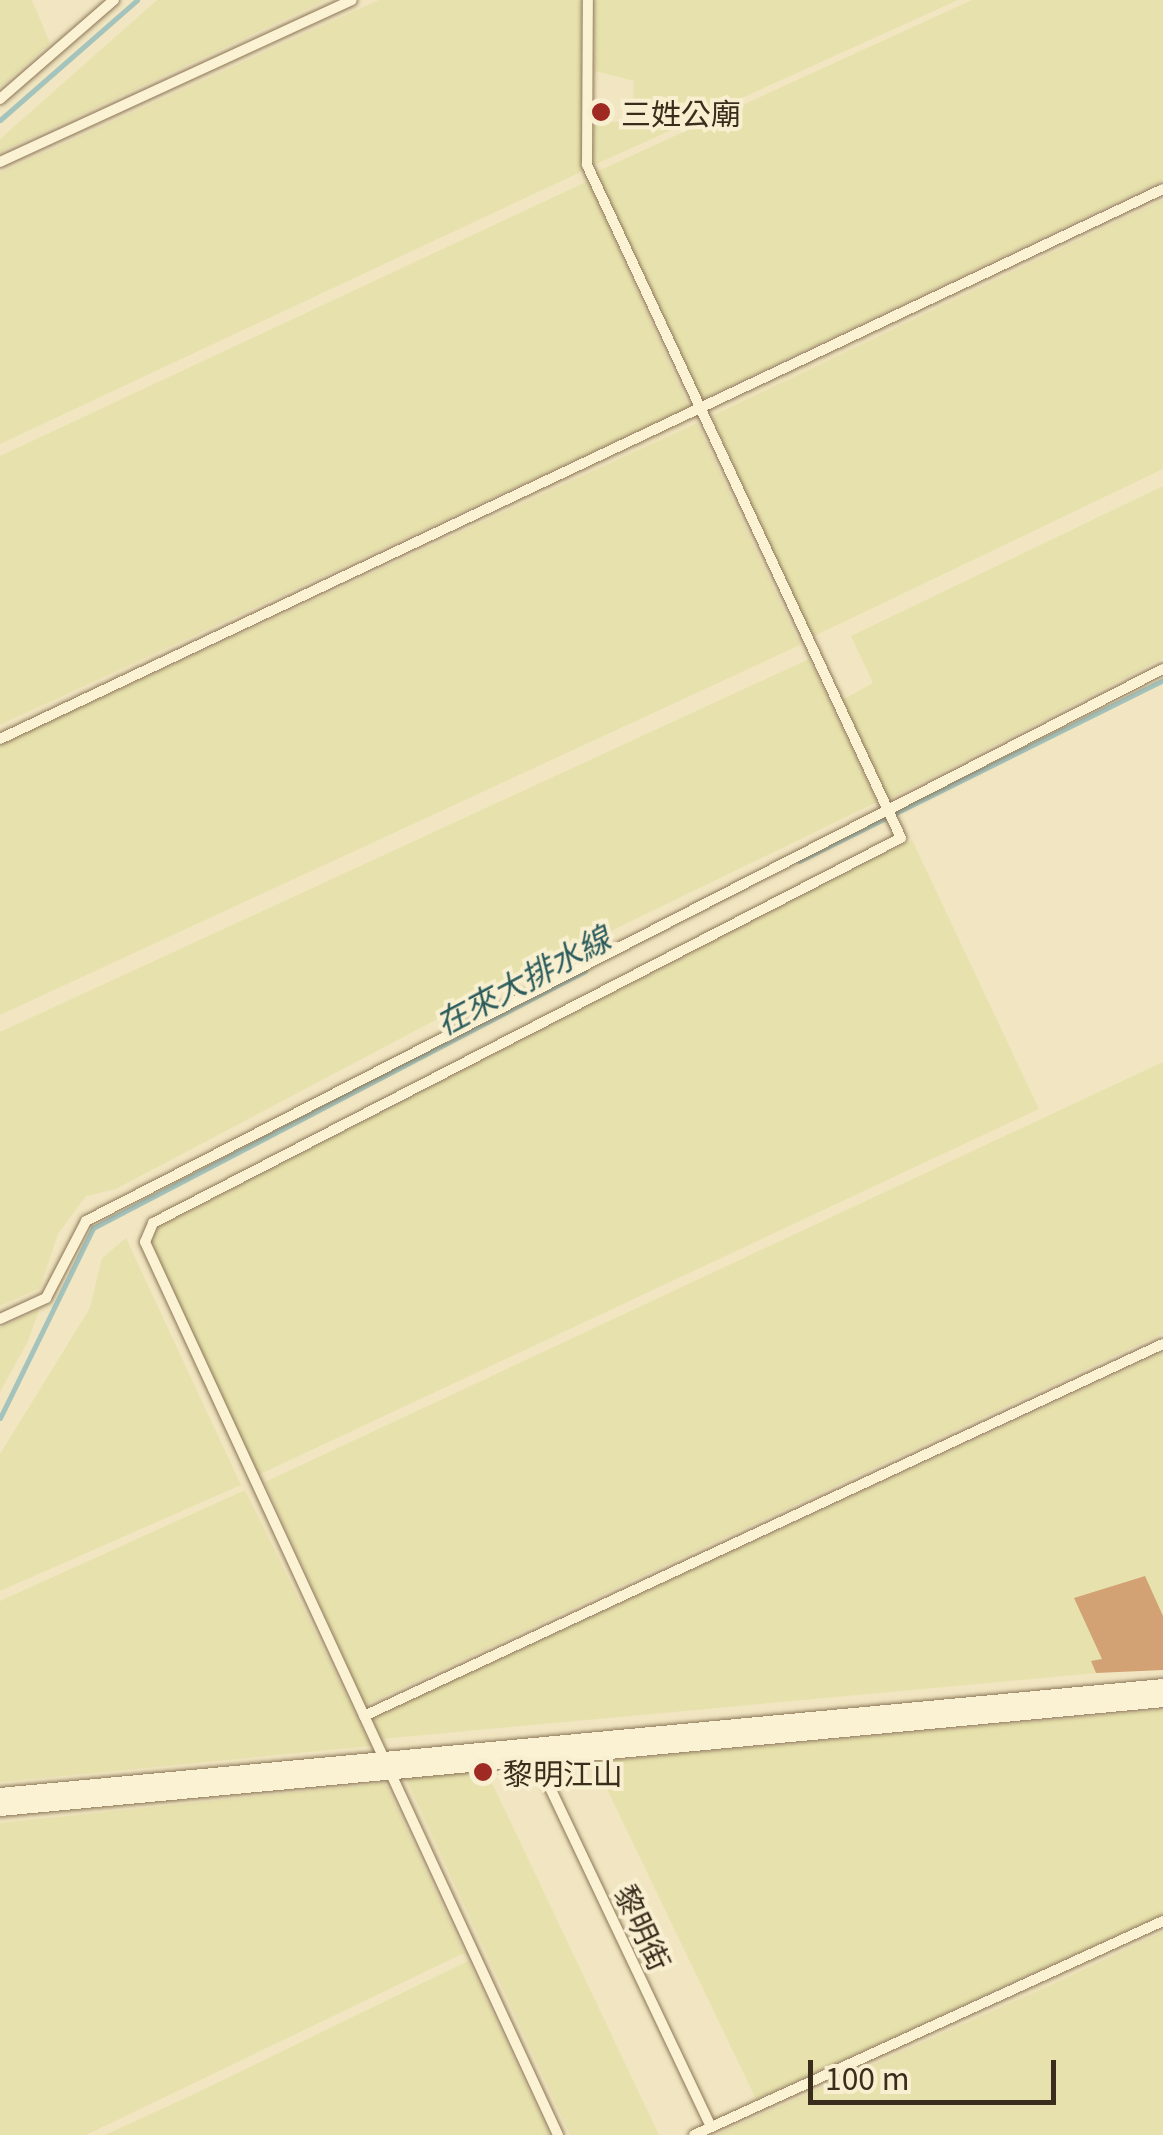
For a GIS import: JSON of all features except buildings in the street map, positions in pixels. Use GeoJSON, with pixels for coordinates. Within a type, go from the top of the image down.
{"type":"FeatureCollection","features":[{"type":"Feature","properties":{"kind":"main road"},"geometry":{"type":"LineString","coordinates":[[0,1802],[386,1761],[1163,1693]]}},
{"type":"Feature","properties":{"kind":"lane"},"geometry":{"type":"LineString","coordinates":[[0,100],[114,0]]}},
{"type":"Feature","properties":{"kind":"lane"},"geometry":{"type":"LineString","coordinates":[[0,162],[352,0]]}},
{"type":"Feature","properties":{"kind":"lane"},"geometry":{"type":"LineString","coordinates":[[558,2135],[145,1242],[153,1223],[901,838],[587,165],[588,0]]}},
{"type":"Feature","properties":{"kind":"lane"},"geometry":{"type":"LineString","coordinates":[[0,739],[700,412],[1163,189]]}},
{"type":"Feature","properties":{"kind":"lane"},"geometry":{"type":"LineString","coordinates":[[0,1319],[46,1298],[86,1221],[1163,669]]}},
{"type":"Feature","properties":{"kind":"lane"},"geometry":{"type":"LineString","coordinates":[[364,1716],[1163,1344]]}},
{"type":"Feature","properties":{"kind":"lane","name":"黎明街"},"geometry":{"type":"LineString","coordinates":[[532,1749],[712,2126]]}},
{"type":"Feature","properties":{"kind":"lane"},"geometry":{"type":"LineString","coordinates":[[694,2135],[1163,1921]]}},
{"type":"Feature","properties":{"kind":"shaded area"},"geometry":{"type":"Polygon","coordinates":[[[0,0],[32,0],[50,43],[0,87],[0,0]]]}},
{"type":"Feature","properties":{"kind":"shaded area"},"geometry":{"type":"Polygon","coordinates":[[[157,0],[326,0],[0,152],[0,139],[157,0]]]}},
{"type":"Feature","properties":{"kind":"shaded area"},"geometry":{"type":"Polygon","coordinates":[[[379,0],[581,0],[583,171],[0,444],[0,173],[379,0]]]}},
{"type":"Feature","properties":{"kind":"shaded area"},"geometry":{"type":"Polygon","coordinates":[[[595,0],[958,0],[594,165],[594,122],[632,122],[634,81],[595,71],[595,0]]]}},
{"type":"Feature","properties":{"kind":"shaded area"},"geometry":{"type":"Polygon","coordinates":[[[972,0],[1163,0],[1163,180],[702,399],[596,172],[972,0]]]}},
{"type":"Feature","properties":{"kind":"shaded area"},"geometry":{"type":"Polygon","coordinates":[[[588,181],[689,407],[0,725],[0,456],[588,181]]]}},
{"type":"Feature","properties":{"kind":"shaded area"},"geometry":{"type":"Polygon","coordinates":[[[1163,200],[1163,469],[810,638],[712,416],[1163,200]]]}},
{"type":"Feature","properties":{"kind":"shaded area"},"geometry":{"type":"Polygon","coordinates":[[[697,423],[800,645],[0,1015],[0,745],[697,423]]]}},
{"type":"Feature","properties":{"kind":"shaded area"},"geometry":{"type":"Polygon","coordinates":[[[1163,486],[1163,658],[887,800],[840,701],[873,683],[851,636],[1163,486]]]}},
{"type":"Feature","properties":{"kind":"shaded area"},"geometry":{"type":"Polygon","coordinates":[[[809,659],[877,802],[530,970],[116,1189],[86,1196],[58,1234],[40,1288],[0,1306],[0,1032],[809,659]]]}},
{"type":"Feature","properties":{"kind":"shaded area"},"geometry":{"type":"Polygon","coordinates":[[[912,840],[1039,1109],[256,1476],[148,1248],[148,1233],[912,840]]]}},
{"type":"Feature","properties":{"kind":"shaded area"},"geometry":{"type":"Polygon","coordinates":[[[1163,1062],[1163,1333],[365,1705],[265,1482],[1163,1062]]]}},
{"type":"Feature","properties":{"kind":"shaded area"},"geometry":{"type":"Polygon","coordinates":[[[126,1238],[241,1485],[0,1591],[0,1454],[90,1308],[102,1258],[126,1238]]]}},
{"type":"Feature","properties":{"kind":"shaded area"},"geometry":{"type":"Polygon","coordinates":[[[39,1310],[28,1341],[0,1392],[0,1328],[39,1310]]]}},
{"type":"Feature","properties":{"kind":"shaded area"},"geometry":{"type":"Polygon","coordinates":[[[1163,1353],[1163,1616],[1144,1576],[1075,1598],[1102,1659],[1092,1662],[1096,1673],[381,1739],[373,1722],[378,1716],[1163,1353]]]}},
{"type":"Feature","properties":{"kind":"shaded area"},"geometry":{"type":"Polygon","coordinates":[[[245,1490],[371,1746],[0,1782],[0,1601],[245,1490]]]}},
{"type":"Feature","properties":{"kind":"shaded area"},"geometry":{"type":"Polygon","coordinates":[[[1163,1710],[1163,1914],[756,2099],[594,1762],[1163,1710]]]}},
{"type":"Feature","properties":{"kind":"shaded area"},"geometry":{"type":"Polygon","coordinates":[[[486,1770],[659,2135],[570,2135],[406,1779],[486,1770]]]}},
{"type":"Feature","properties":{"kind":"shaded area"},"geometry":{"type":"Polygon","coordinates":[[[385,1783],[464,1953],[86,2135],[0,2135],[0,1823],[385,1783]]]}},
{"type":"Feature","properties":{"kind":"shaded area"},"geometry":{"type":"Polygon","coordinates":[[[1163,1932],[1163,2135],[716,2135],[1051,1985],[1163,1932]]]}},
{"type":"Feature","properties":{"kind":"shaded area"},"geometry":{"type":"Polygon","coordinates":[[[468,1961],[550,2135],[105,2135],[192,2095],[468,1961]]]}},
{"type":"Feature","properties":{"kind":"waterway"},"geometry":{"type":"LineString","coordinates":[[0,120],[137,0]]}},
{"type":"Feature","properties":{"kind":"waterway","name":"在來大排水線"},"geometry":{"type":"LineString","coordinates":[[799,861],[1163,680]]}},
{"type":"Feature","properties":{"kind":"waterway","name":"在來大排水線"},"geometry":{"type":"LineString","coordinates":[[0,1418],[93,1228],[585,971]]}},
{"type":"Feature","properties":{"kind":"place","name":"三姓公廟"},"geometry":{"type":"Point","coordinates":[601,112]}},
{"type":"Feature","properties":{"kind":"place","name":"黎明江山"},"geometry":{"type":"Point","coordinates":[483,1772]}}]}
